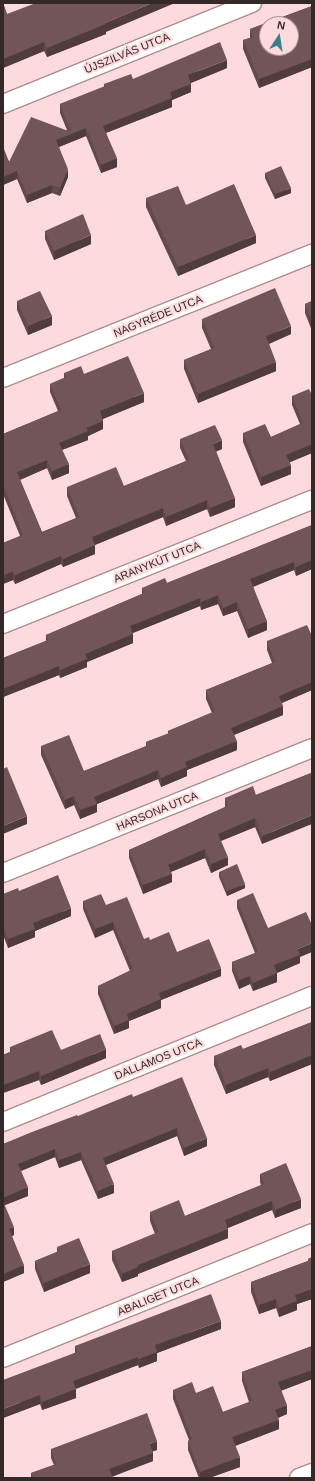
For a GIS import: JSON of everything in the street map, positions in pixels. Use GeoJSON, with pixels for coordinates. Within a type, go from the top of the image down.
{"type":"FeatureCollection","features":[{"type":"Feature","properties":{"kind":"street","name":"ÚJSZILVÁS UTCA"},"geometry":{"type":"LineString","coordinates":[[3,104],[252,3]]}},
{"type":"Feature","properties":{"kind":"street","name":"NAGYRÉDE UTCA"},"geometry":{"type":"LineString","coordinates":[[3,378],[312,254]]}},
{"type":"Feature","properties":{"kind":"street","name":"ARANYKÚT UTCA"},"geometry":{"type":"LineString","coordinates":[[3,624],[312,500]]}},
{"type":"Feature","properties":{"kind":"street","name":"HARSONA UTCA"},"geometry":{"type":"LineString","coordinates":[[3,873],[312,748]]}},
{"type":"Feature","properties":{"kind":"street","name":"DALLAMOS UTCA"},"geometry":{"type":"LineString","coordinates":[[3,1122],[312,996]]}},
{"type":"Feature","properties":{"kind":"street","name":"ABALIGET UTCA"},"geometry":{"type":"LineString","coordinates":[[3,1358],[312,1233]]}},
{"type":"Feature","properties":{"kind":"street"},"geometry":{"type":"LineString","coordinates":[[299,1478],[312,1473]]}},
{"type":"Feature","properties":{"kind":"building"},"geometry":{"type":"Polygon","coordinates":[[[3,3],[7,14],[36,3],[152,3],[47,48],[44,42],[3,59],[3,3]]]}},
{"type":"Feature","properties":{"kind":"building"},"geometry":{"type":"Polygon","coordinates":[[[312,6],[312,59],[259,79],[243,40],[253,37],[250,29],[259,26],[259,56],[299,56],[299,16],[285,16],[312,6]]]}},
{"type":"Feature","properties":{"kind":"building"},"geometry":{"type":"Polygon","coordinates":[[[220,42],[227,60],[188,75],[191,84],[170,92],[172,98],[103,126],[117,158],[101,165],[86,128],[56,140],[68,169],[60,188],[52,185],[27,195],[17,171],[3,177],[3,147],[9,162],[31,117],[71,132],[60,104],[105,86],[104,84],[131,74],[133,79],[220,42]]]}},
{"type":"Feature","properties":{"kind":"building"},"geometry":{"type":"Polygon","coordinates":[[[281,166],[291,188],[275,194],[265,173],[281,166]]]}},
{"type":"Feature","properties":{"kind":"building"},"geometry":{"type":"Polygon","coordinates":[[[234,184],[256,235],[178,267],[146,198],[178,186],[186,205],[234,184]]]}},
{"type":"Feature","properties":{"kind":"building"},"geometry":{"type":"Polygon","coordinates":[[[83,214],[91,235],[54,251],[45,231],[83,214]]]}},
{"type":"Feature","properties":{"kind":"building"},"geometry":{"type":"Polygon","coordinates":[[[275,288],[291,326],[266,336],[276,362],[198,394],[184,360],[214,348],[202,319],[275,288]]]}},
{"type":"Feature","properties":{"kind":"building"},"geometry":{"type":"Polygon","coordinates":[[[40,291],[52,316],[28,326],[17,301],[40,291]]]}},
{"type":"Feature","properties":{"kind":"building"},"geometry":{"type":"Polygon","coordinates":[[[312,301],[312,321],[305,304],[312,301]]]}},
{"type":"Feature","properties":{"kind":"building"},"geometry":{"type":"Polygon","coordinates":[[[128,356],[144,393],[100,411],[103,421],[86,428],[88,431],[59,443],[69,464],[52,471],[47,460],[17,472],[42,532],[79,517],[67,487],[116,467],[124,486],[189,460],[180,439],[215,425],[222,440],[213,444],[235,498],[210,508],[207,500],[166,517],[163,508],[92,537],[95,545],[63,559],[61,556],[15,575],[13,571],[3,576],[3,543],[23,535],[3,485],[3,434],[61,410],[50,384],[66,377],[64,373],[81,366],[84,374],[128,356]]]}},
{"type":"Feature","properties":{"kind":"building"},"geometry":{"type":"Polygon","coordinates":[[[309,389],[312,395],[312,444],[286,455],[291,465],[261,477],[243,433],[265,424],[271,437],[303,423],[292,396],[309,389]]]}},
{"type":"Feature","properties":{"kind":"building"},"geometry":{"type":"Polygon","coordinates":[[[312,525],[312,560],[296,567],[294,562],[250,579],[267,621],[248,629],[237,602],[223,608],[218,595],[201,602],[200,598],[130,626],[133,634],[85,654],[87,659],[60,670],[59,666],[3,689],[3,658],[48,640],[46,635],[144,593],[142,588],[165,578],[167,583],[312,525]]]}},
{"type":"Feature","properties":{"kind":"building"},"geometry":{"type":"Polygon","coordinates":[[[307,625],[312,636],[312,682],[279,696],[283,706],[231,728],[237,741],[185,762],[187,767],[161,778],[158,770],[94,797],[97,804],[80,810],[74,796],[65,800],[41,746],[69,735],[84,771],[147,746],[146,742],[169,733],[168,731],[215,711],[206,690],[275,662],[267,641],[307,625]]]}},
{"type":"Feature","properties":{"kind":"building"},"geometry":{"type":"Polygon","coordinates":[[[7,767],[27,816],[3,826],[3,769],[7,767]]]}},
{"type":"Feature","properties":{"kind":"building"},"geometry":{"type":"Polygon","coordinates":[[[311,773],[312,815],[262,836],[255,818],[218,834],[228,857],[211,864],[205,849],[168,865],[172,874],[143,885],[129,850],[228,806],[225,798],[253,786],[256,795],[311,773]]]}},
{"type":"Feature","properties":{"kind":"building"},"geometry":{"type":"Polygon","coordinates":[[[237,864],[245,884],[227,891],[219,872],[237,864]]]}},
{"type":"Feature","properties":{"kind":"building"},"geometry":{"type":"Polygon","coordinates":[[[58,875],[71,908],[33,923],[35,929],[8,939],[3,926],[3,894],[18,888],[19,891],[58,875]]]}},
{"type":"Feature","properties":{"kind":"building"},"geometry":{"type":"Polygon","coordinates":[[[253,893],[268,928],[306,912],[312,925],[312,943],[298,949],[300,955],[274,965],[277,973],[253,983],[250,976],[239,980],[232,962],[258,952],[237,900],[253,893]]]}},
{"type":"Feature","properties":{"kind":"building"},"geometry":{"type":"Polygon","coordinates":[[[101,894],[106,905],[127,897],[144,939],[149,937],[150,940],[169,932],[177,952],[209,939],[221,968],[159,993],[161,999],[127,1014],[129,1020],[114,1026],[98,986],[133,969],[113,922],[95,929],[83,901],[101,894]]]}},
{"type":"Feature","properties":{"kind":"building"},"geometry":{"type":"Polygon","coordinates":[[[312,1022],[312,1055],[270,1072],[268,1068],[226,1085],[214,1056],[241,1045],[243,1049],[312,1022]]]}},
{"type":"Feature","properties":{"kind":"building"},"geometry":{"type":"Polygon","coordinates":[[[52,1030],[61,1050],[100,1034],[106,1049],[41,1076],[39,1071],[3,1085],[3,1055],[12,1051],[10,1047],[52,1030]]]}},
{"type":"Feature","properties":{"kind":"building"},"geometry":{"type":"Polygon","coordinates":[[[182,1077],[207,1138],[184,1148],[177,1128],[103,1158],[114,1184],[98,1191],[81,1152],[59,1160],[55,1149],[18,1164],[28,1187],[3,1198],[3,1144],[132,1094],[133,1097],[182,1077]]]}},
{"type":"Feature","properties":{"kind":"building"},"geometry":{"type":"Polygon","coordinates":[[[286,1163],[301,1199],[275,1210],[272,1201],[225,1220],[228,1229],[138,1265],[138,1267],[122,1274],[112,1251],[158,1232],[150,1212],[179,1200],[185,1216],[264,1184],[260,1174],[286,1163]]]}},
{"type":"Feature","properties":{"kind":"building"},"geometry":{"type":"Polygon","coordinates":[[[3,1201],[14,1227],[9,1229],[24,1265],[3,1274],[3,1201]]]}},
{"type":"Feature","properties":{"kind":"building"},"geometry":{"type":"Polygon","coordinates":[[[79,1238],[90,1264],[44,1283],[35,1261],[59,1251],[57,1247],[79,1238]]]}},
{"type":"Feature","properties":{"kind":"building"},"geometry":{"type":"Polygon","coordinates":[[[312,1257],[312,1289],[295,1295],[297,1301],[279,1308],[276,1299],[259,1305],[251,1282],[308,1261],[308,1259],[312,1257]]]}},
{"type":"Feature","properties":{"kind":"building"},"geometry":{"type":"Polygon","coordinates":[[[211,1294],[221,1321],[155,1345],[157,1352],[139,1359],[138,1357],[73,1381],[76,1389],[42,1402],[40,1395],[3,1409],[3,1380],[77,1352],[75,1346],[211,1294]]]}},
{"type":"Feature","properties":{"kind":"building"},"geometry":{"type":"Polygon","coordinates":[[[312,1346],[312,1370],[278,1382],[287,1405],[275,1410],[279,1420],[232,1437],[240,1457],[200,1472],[188,1441],[192,1439],[173,1390],[192,1382],[196,1393],[213,1386],[223,1412],[252,1401],[242,1372],[312,1346]]]}},
{"type":"Feature","properties":{"kind":"building"},"geometry":{"type":"Polygon","coordinates":[[[147,1413],[157,1441],[150,1444],[153,1453],[109,1469],[113,1478],[33,1478],[31,1473],[56,1464],[51,1449],[147,1413]]]}}]}
